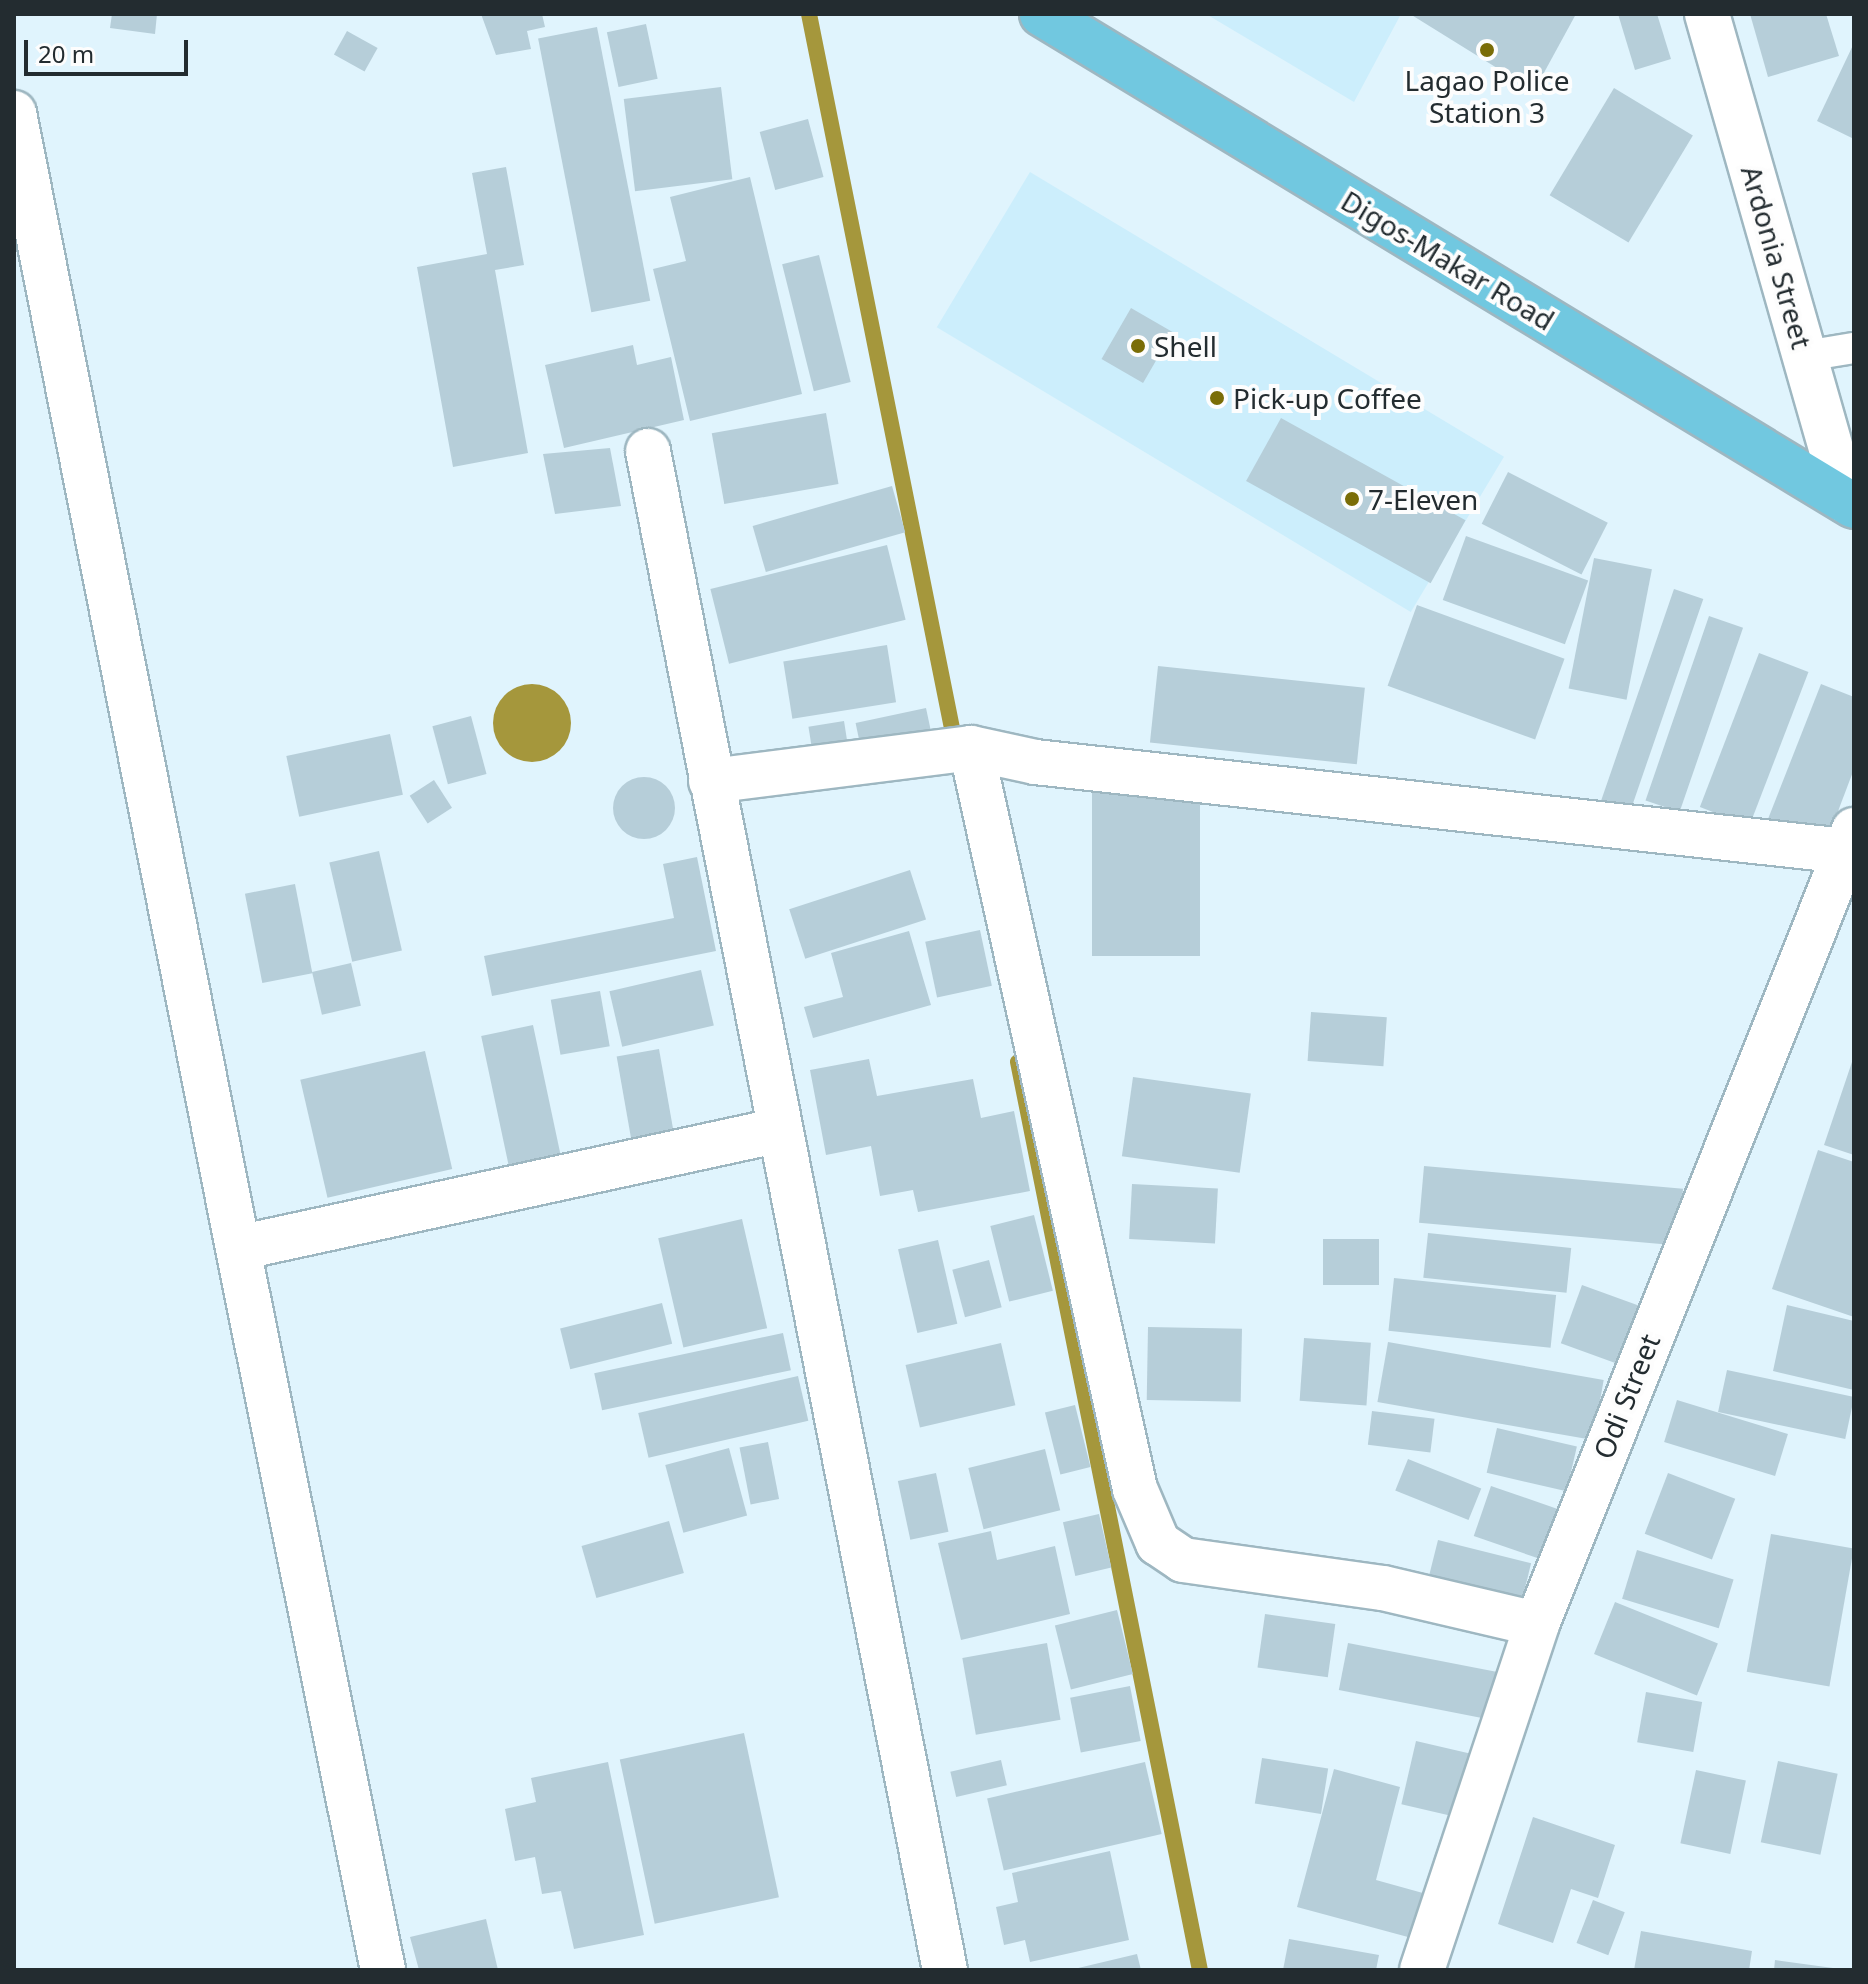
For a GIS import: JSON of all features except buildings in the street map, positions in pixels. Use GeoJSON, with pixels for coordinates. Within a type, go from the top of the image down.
{"type":"FeatureCollection","features":[{"type":"Feature","properties":{"kind":"main road","name":"Digos-Makar Road"},"geometry":{"type":"LineString","coordinates":[[1042,14],[1850,503]]}},
{"type":"Feature","properties":{"kind":"street","name":"Ardonia Street"},"geometry":{"type":"LineString","coordinates":[[1707,14],[1850,503]]}},
{"type":"Feature","properties":{"kind":"street"},"geometry":{"type":"LineString","coordinates":[[14,113],[383,1970]]}},
{"type":"Feature","properties":{"kind":"street"},"geometry":{"type":"LineString","coordinates":[[648,451],[945,1970]]}},
{"type":"Feature","properties":{"kind":"street"},"geometry":{"type":"LineString","coordinates":[[711,781],[971,748],[1035,762],[1849,840]]}},
{"type":"Feature","properties":{"kind":"street"},"geometry":{"type":"LineString","coordinates":[[971,748],[1135,1489],[1158,1543],[1183,1560],[1383,1588],[1537,1624]]}},
{"type":"Feature","properties":{"kind":"street","name":"Odi Street"},"geometry":{"type":"LineString","coordinates":[[1422,1970],[1537,1624],[1849,840]]}},
{"type":"Feature","properties":{"kind":"street"},"geometry":{"type":"LineString","coordinates":[[238,1248],[780,1130]]}},
{"type":"Feature","properties":{"kind":"lane"},"geometry":{"type":"LineString","coordinates":[[1805,356],[1854,348]]}},
{"type":"Feature","properties":{"kind":"shaded area"},"geometry":{"type":"Polygon","coordinates":[[[1206,14],[1401,14],[1354,102],[1206,14]]]}},
{"type":"Feature","properties":{"kind":"shaded area"},"geometry":{"type":"Polygon","coordinates":[[[1030,172],[1504,457],[1411,612],[937,327],[1030,172]]]}},
{"type":"Feature","properties":{"kind":"shaded area"},"geometry":{"type":"Polygon","coordinates":[[[532,684],[547,687],[559,696],[568,708],[571,723],[568,738],[559,750],[547,759],[532,762],[517,759],[505,750],[496,738],[493,723],[496,708],[505,696],[517,687],[532,684]]]}},
{"type":"Feature","properties":{"kind":"waterway"},"geometry":{"type":"LineString","coordinates":[[809,14],[956,748]]}},
{"type":"Feature","properties":{"kind":"waterway"},"geometry":{"type":"LineString","coordinates":[[1018,1062],[1200,1970]]}},
{"type":"Feature","properties":{"kind":"place","name":"Lagao Police Station 3"},"geometry":{"type":"Point","coordinates":[1487,50]}},
{"type":"Feature","properties":{"kind":"place","name":"Shell"},"geometry":{"type":"Point","coordinates":[1138,346]}},
{"type":"Feature","properties":{"kind":"place","name":"Pick-up Coffee"},"geometry":{"type":"Point","coordinates":[1217,398]}},
{"type":"Feature","properties":{"kind":"place","name":"7-Eleven"},"geometry":{"type":"Point","coordinates":[1352,499]}}]}
